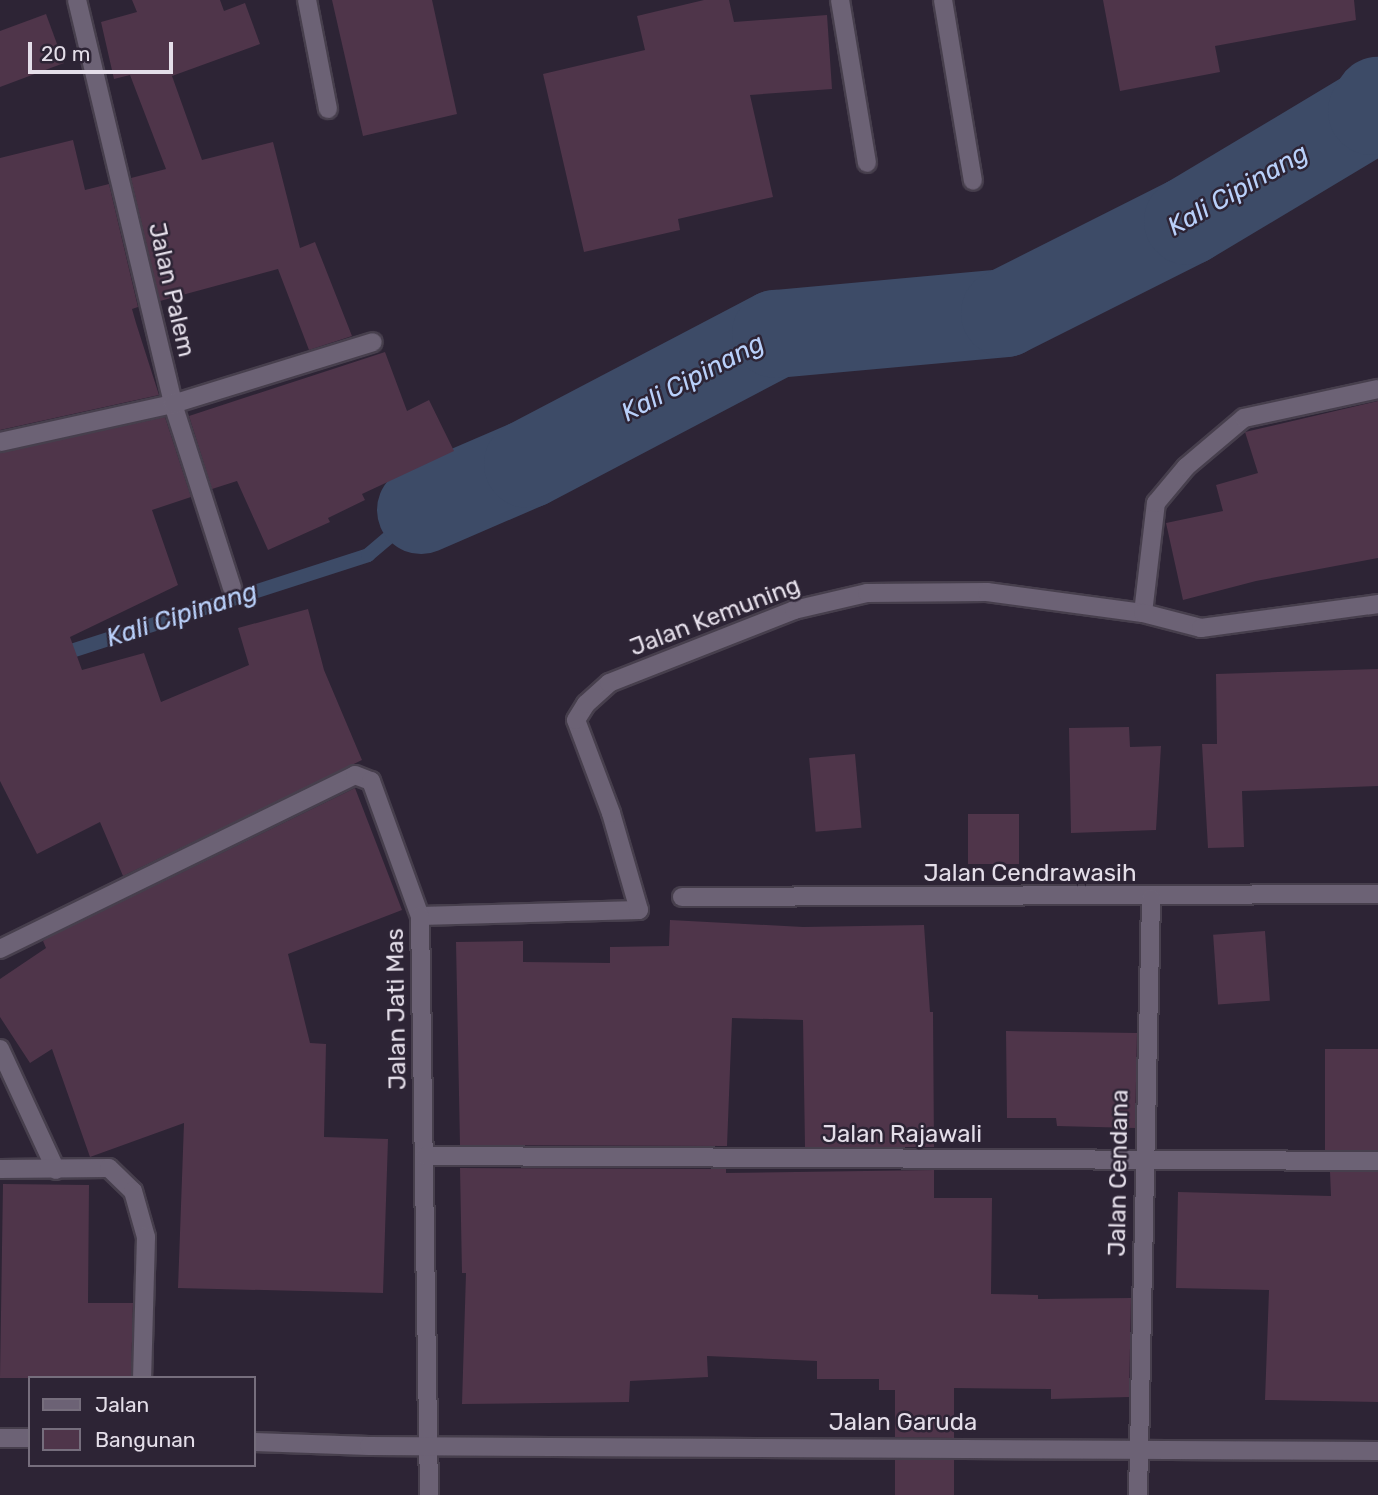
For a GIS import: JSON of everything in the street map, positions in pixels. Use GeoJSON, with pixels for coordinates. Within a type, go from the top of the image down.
{"type":"FeatureCollection","features":[{"type":"Feature","properties":{"kind":"street","name":"Jalan Palem"},"geometry":{"type":"LineString","coordinates":[[77,0],[173,404],[232,588]]}},
{"type":"Feature","properties":{"kind":"street"},"geometry":{"type":"LineString","coordinates":[[307,0],[328,109]]}},
{"type":"Feature","properties":{"kind":"street"},"geometry":{"type":"LineString","coordinates":[[840,0],[867,163]]}},
{"type":"Feature","properties":{"kind":"street"},"geometry":{"type":"LineString","coordinates":[[943,0],[973,181]]}},
{"type":"Feature","properties":{"kind":"street"},"geometry":{"type":"LineString","coordinates":[[0,442],[173,404],[373,342]]}},
{"type":"Feature","properties":{"kind":"street"},"geometry":{"type":"LineString","coordinates":[[1143,613],[1156,503],[1186,467],[1244,418],[1378,389]]}},
{"type":"Feature","properties":{"kind":"street","name":"Jalan Kemuning"},"geometry":{"type":"LineString","coordinates":[[420,916],[639,910],[611,813],[576,720],[586,704],[609,683],[794,610],[867,593],[987,592],[1143,613],[1201,628],[1378,604]]}},
{"type":"Feature","properties":{"kind":"street","name":"Jalan Jati Mas"},"geometry":{"type":"LineString","coordinates":[[0,950],[355,775],[366,777],[378,791],[420,916],[429,1495]]}},
{"type":"Feature","properties":{"kind":"street","name":"Jalan Cendrawasih"},"geometry":{"type":"LineString","coordinates":[[682,897],[1151,898],[1378,894]]}},
{"type":"Feature","properties":{"kind":"street","name":"Jalan Cendana"},"geometry":{"type":"LineString","coordinates":[[1138,1495],[1151,898]]}},
{"type":"Feature","properties":{"kind":"street"},"geometry":{"type":"LineString","coordinates":[[0,1049],[56,1170]]}},
{"type":"Feature","properties":{"kind":"street","name":"Jalan Rajawali"},"geometry":{"type":"LineString","coordinates":[[425,1156],[1378,1161]]}},
{"type":"Feature","properties":{"kind":"street"},"geometry":{"type":"LineString","coordinates":[[0,1169],[108,1168],[133,1192],[146,1237],[142,1376]]}},
{"type":"Feature","properties":{"kind":"street"},"geometry":{"type":"LineString","coordinates":[[0,1438],[28,1438]]}},
{"type":"Feature","properties":{"kind":"street","name":"Jalan Garuda"},"geometry":{"type":"LineString","coordinates":[[256,1441],[427,1447],[1378,1451]]}},
{"type":"Feature","properties":{"kind":"building"},"geometry":{"type":"Polygon","coordinates":[[[132,0],[220,0],[224,11],[245,3],[260,44],[172,76],[202,160],[273,142],[300,248],[315,242],[352,336],[309,350],[278,269],[160,301],[131,178],[166,169],[130,75],[114,79],[101,22],[137,12],[132,0]]]}},
{"type":"Feature","properties":{"kind":"building"},"geometry":{"type":"Polygon","coordinates":[[[332,0],[432,0],[457,114],[363,136],[332,0]]]}},
{"type":"Feature","properties":{"kind":"building"},"geometry":{"type":"Polygon","coordinates":[[[704,0],[729,0],[734,22],[827,15],[832,89],[750,95],[773,197],[678,219],[680,230],[584,252],[543,74],[645,50],[637,16],[704,0]]]}},
{"type":"Feature","properties":{"kind":"building"},"geometry":{"type":"Polygon","coordinates":[[[1103,0],[1354,0],[1356,20],[1215,46],[1220,72],[1120,91],[1103,0]]]}},
{"type":"Feature","properties":{"kind":"building"},"geometry":{"type":"Polygon","coordinates":[[[46,14],[64,63],[0,87],[0,31],[46,14]]]}},
{"type":"Feature","properties":{"kind":"building"},"geometry":{"type":"Polygon","coordinates":[[[73,140],[85,190],[109,184],[138,307],[132,309],[159,395],[0,430],[0,158],[73,140]]]}},
{"type":"Feature","properties":{"kind":"building"},"geometry":{"type":"Polygon","coordinates":[[[385,352],[407,411],[429,400],[454,451],[362,494],[365,500],[328,518],[330,522],[268,550],[237,481],[212,489],[189,416],[385,352]]]}},
{"type":"Feature","properties":{"kind":"building"},"geometry":{"type":"Polygon","coordinates":[[[1378,401],[1378,558],[1256,581],[1183,600],[1166,523],[1223,511],[1216,485],[1258,473],[1245,432],[1378,401]]]}},
{"type":"Feature","properties":{"kind":"building"},"geometry":{"type":"Polygon","coordinates":[[[165,417],[191,497],[152,510],[178,585],[70,637],[82,670],[144,653],[161,702],[249,665],[238,628],[308,609],[324,670],[362,760],[123,876],[100,822],[37,854],[0,781],[0,453],[165,417]]]}},
{"type":"Feature","properties":{"kind":"building"},"geometry":{"type":"Polygon","coordinates":[[[1378,669],[1378,786],[1242,791],[1244,847],[1208,848],[1202,744],[1217,744],[1216,674],[1378,669]]]}},
{"type":"Feature","properties":{"kind":"building"},"geometry":{"type":"Polygon","coordinates":[[[1129,727],[1130,747],[1161,746],[1156,830],[1071,833],[1069,728],[1129,727]]]}},
{"type":"Feature","properties":{"kind":"building"},"geometry":{"type":"Polygon","coordinates":[[[855,754],[861,828],[816,832],[809,758],[855,754]]]}},
{"type":"Feature","properties":{"kind":"building"},"geometry":{"type":"Polygon","coordinates":[[[355,788],[402,910],[288,954],[310,1043],[326,1044],[324,1137],[388,1139],[383,1293],[178,1288],[184,1123],[90,1157],[52,1049],[30,1063],[0,1017],[0,979],[46,948],[43,941],[47,938],[355,788]]]}},
{"type":"Feature","properties":{"kind":"building"},"geometry":{"type":"Polygon","coordinates":[[[968,814],[1019,814],[1019,864],[968,864],[968,814]]]}},
{"type":"Feature","properties":{"kind":"building"},"geometry":{"type":"Polygon","coordinates":[[[670,920],[803,927],[924,925],[930,1012],[933,1012],[934,1147],[805,1147],[803,1020],[732,1018],[727,1146],[460,1145],[456,942],[523,941],[523,962],[610,963],[610,947],[669,946],[670,920]]]}},
{"type":"Feature","properties":{"kind":"building"},"geometry":{"type":"Polygon","coordinates":[[[1265,931],[1270,1001],[1218,1004],[1213,935],[1265,931]]]}},
{"type":"Feature","properties":{"kind":"building"},"geometry":{"type":"Polygon","coordinates":[[[1006,1031],[1137,1033],[1135,1128],[1057,1126],[1056,1118],[1007,1118],[1006,1031]]]}},
{"type":"Feature","properties":{"kind":"building"},"geometry":{"type":"Polygon","coordinates":[[[1325,1049],[1378,1049],[1378,1150],[1325,1150],[1325,1049]]]}},
{"type":"Feature","properties":{"kind":"building"},"geometry":{"type":"Polygon","coordinates":[[[460,1168],[726,1169],[726,1173],[934,1170],[934,1198],[992,1198],[991,1294],[1038,1295],[1038,1299],[1131,1298],[1129,1397],[1051,1399],[1051,1389],[954,1388],[954,1438],[895,1437],[895,1390],[879,1390],[879,1379],[817,1379],[817,1361],[707,1356],[708,1377],[630,1381],[629,1402],[462,1404],[466,1273],[462,1273],[460,1168]]]}},
{"type":"Feature","properties":{"kind":"building"},"geometry":{"type":"Polygon","coordinates":[[[1330,1172],[1378,1172],[1378,1402],[1265,1400],[1269,1290],[1176,1288],[1178,1192],[1331,1196],[1330,1172]]]}},
{"type":"Feature","properties":{"kind":"building"},"geometry":{"type":"Polygon","coordinates":[[[3,1184],[89,1185],[88,1303],[133,1303],[131,1376],[0,1378],[3,1184]]]}},
{"type":"Feature","properties":{"kind":"building"},"geometry":{"type":"Polygon","coordinates":[[[895,1460],[954,1460],[954,1495],[895,1495],[895,1460]]]}},
{"type":"Feature","properties":{"kind":"waterway","name":"Kali Cipinang"},"geometry":{"type":"LineString","coordinates":[[421,510],[528,464],[776,334],[1005,313],[1188,221],[1372,111],[1378,101]]}},
{"type":"Feature","properties":{"kind":"waterway","name":"Kali Cipinang"},"geometry":{"type":"LineString","coordinates":[[59,655],[368,555],[421,510]]}}]}
